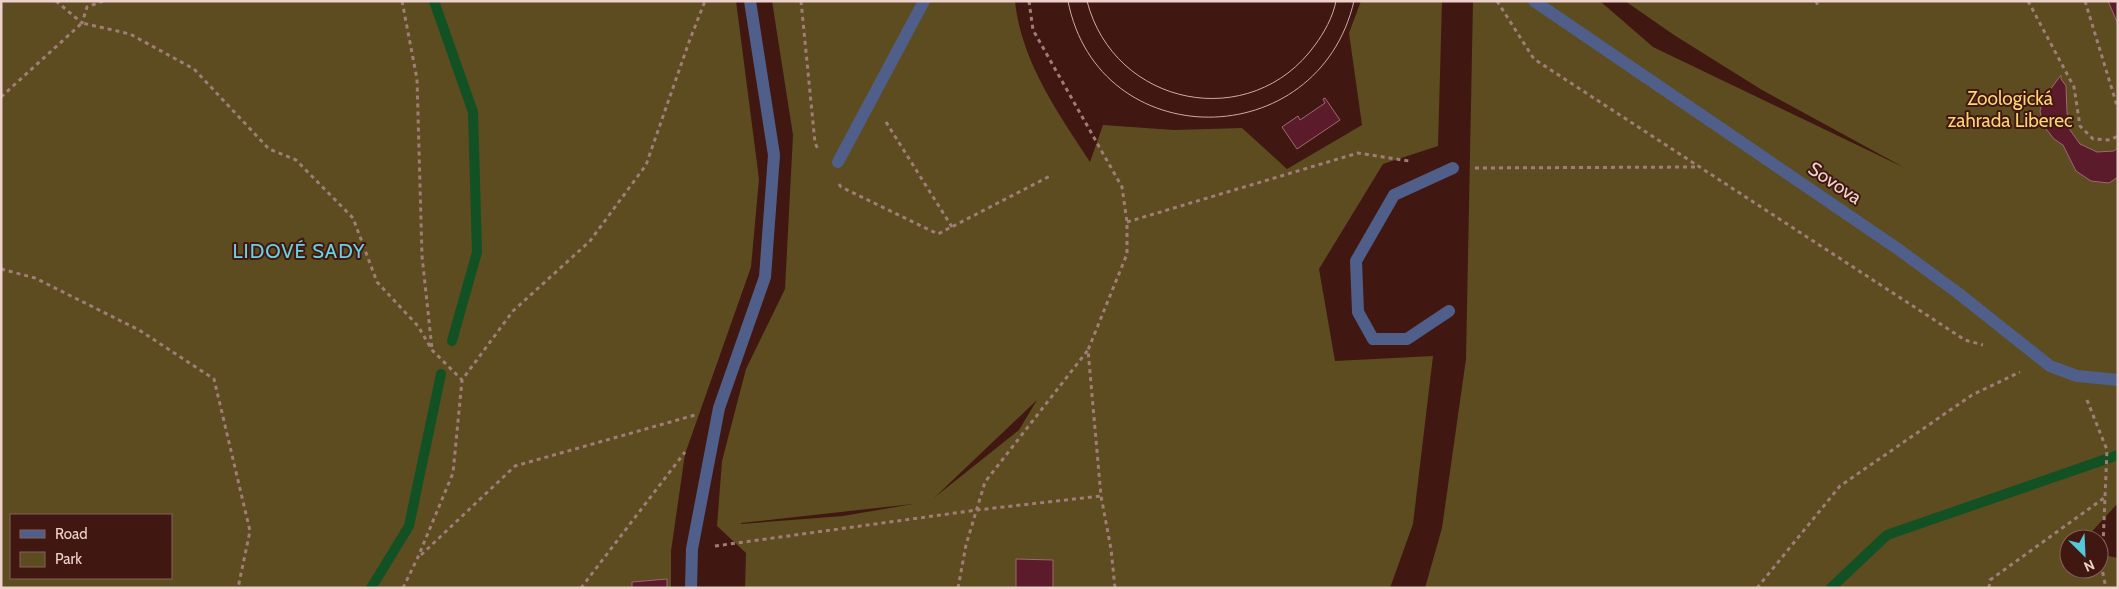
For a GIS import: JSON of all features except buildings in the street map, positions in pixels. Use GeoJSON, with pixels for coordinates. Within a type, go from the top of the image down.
{"type":"FeatureCollection","features":[{"type":"Feature","properties":{"kind":"street"},"geometry":{"type":"LineString","coordinates":[[691,588],[692,549],[719,408],[766,277],[774,154],[750,1]]}},
{"type":"Feature","properties":{"kind":"street"},"geometry":{"type":"LineString","coordinates":[[836,168],[924,1]]}},
{"type":"Feature","properties":{"kind":"street","name":"Sovova"},"geometry":{"type":"LineString","coordinates":[[1534,1],[1898,249],[1958,293],[2050,366],[2077,376],[2118,380]]}},
{"type":"Feature","properties":{"kind":"street"},"geometry":{"type":"LineString","coordinates":[[1449,312],[1407,339],[1373,339],[1358,312],[1356,261],[1394,195],[1454,168]]}},
{"type":"Feature","properties":{"kind":"path"},"geometry":{"type":"LineString","coordinates":[[56,1],[82,23],[130,34],[194,69],[269,149],[296,160],[353,218],[377,282],[418,326],[432,350],[462,380]]}},
{"type":"Feature","properties":{"kind":"path"},"geometry":{"type":"LineString","coordinates":[[1,97],[82,23],[87,7],[103,1]]}},
{"type":"Feature","properties":{"kind":"path"},"geometry":{"type":"LineString","coordinates":[[402,1],[417,79],[422,256],[432,350]]}},
{"type":"Feature","properties":{"kind":"path"},"geometry":{"type":"LineString","coordinates":[[403,588],[453,473],[462,380],[513,311],[590,241],[646,165],[688,42],[705,1]]}},
{"type":"Feature","properties":{"kind":"path"},"geometry":{"type":"LineString","coordinates":[[801,1],[815,143],[836,168],[841,187],[938,234],[1050,176]]}},
{"type":"Feature","properties":{"kind":"path"},"geometry":{"type":"LineString","coordinates":[[958,588],[966,545],[985,482],[1088,350],[1127,254],[1127,222],[1122,187],[1033,30],[1029,1]]}},
{"type":"Feature","properties":{"kind":"path"},"geometry":{"type":"LineString","coordinates":[[1497,1],[1534,59],[1965,340],[1991,347]]}},
{"type":"Feature","properties":{"kind":"path"},"geometry":{"type":"LineString","coordinates":[[1816,1],[1818,6]]}},
{"type":"Feature","properties":{"kind":"path"},"geometry":{"type":"LineString","coordinates":[[2028,1],[2074,87],[2080,126],[2093,139],[2110,140],[2118,136]]}},
{"type":"Feature","properties":{"kind":"path"},"geometry":{"type":"LineString","coordinates":[[2086,1],[2118,109]]}},
{"type":"Feature","properties":{"kind":"path"},"geometry":{"type":"LineString","coordinates":[[872,99],[952,227]]}},
{"type":"Feature","properties":{"kind":"path"},"geometry":{"type":"LineString","coordinates":[[1,269],[35,278],[139,330],[214,379],[250,531],[238,588]]}},
{"type":"Feature","properties":{"kind":"path"},"geometry":{"type":"LineString","coordinates":[[1088,350],[1101,496],[1111,549],[1115,588]]}},
{"type":"Feature","properties":{"kind":"path"},"geometry":{"type":"LineString","coordinates":[[1757,588],[1840,486],[1972,394],[2022,371]]}},
{"type":"Feature","properties":{"kind":"path"},"geometry":{"type":"LineString","coordinates":[[2077,376],[2106,450],[2102,569],[2106,588]]}},
{"type":"Feature","properties":{"kind":"path"},"geometry":{"type":"LineString","coordinates":[[418,557],[515,466],[719,408]]}},
{"type":"Feature","properties":{"kind":"path"},"geometry":{"type":"LineString","coordinates":[[581,588],[689,447]]}},
{"type":"Feature","properties":{"kind":"path"},"geometry":{"type":"LineString","coordinates":[[692,549],[976,510],[1101,496]]}},
{"type":"Feature","properties":{"kind":"path"},"geometry":{"type":"LineString","coordinates":[[1989,588],[1990,580],[2104,497]]}},
{"type":"Feature","properties":{"kind":"green space"},"geometry":{"type":"Polygon","coordinates":[[[1,1],[736,1],[759,179],[751,267],[685,454],[671,551],[671,588],[1,588],[1,1]]]}},
{"type":"Feature","properties":{"kind":"green space"},"geometry":{"type":"Polygon","coordinates":[[[772,1],[1015,1],[1025,45],[1033,65],[1054,105],[1090,162],[1103,125],[1174,130],[1242,128],[1287,169],[1362,125],[1349,33],[1361,1],[1442,1],[1438,146],[1383,164],[1319,269],[1335,361],[1433,356],[1413,524],[1390,588],[745,588],[746,553],[717,526],[722,461],[746,369],[785,289],[793,135],[772,1]],[[1037,400],[935,497],[1019,430],[1037,400]],[[913,504],[741,523],[741,524],[843,516],[913,504]]]}},
{"type":"Feature","properties":{"kind":"green space","name":"Zoologická zahrada Liberec"},"geometry":{"type":"Polygon","coordinates":[[[1473,1],[1600,1],[1653,47],[1905,168],[1762,90],[1674,35],[1625,1],[2118,1],[2118,503],[2094,529],[2059,529],[2059,579],[2109,579],[2109,556],[2118,558],[2118,588],[1425,588],[1442,528],[1466,359],[1473,1]]]}},
{"type":"Feature","properties":{"kind":"waterway"},"geometry":{"type":"LineString","coordinates":[[434,1],[473,112],[477,252],[452,341]]}},
{"type":"Feature","properties":{"kind":"waterway"},"geometry":{"type":"LineString","coordinates":[[371,588],[409,526],[441,374]]}},
{"type":"Feature","properties":{"kind":"waterway"},"geometry":{"type":"LineString","coordinates":[[1831,588],[1887,535],[2118,455]]}},
{"type":"Feature","properties":{"kind":"tram line"},"geometry":{"type":"LineString","coordinates":[[1068,1],[1087,52],[1120,88],[1162,110],[1209,117],[1256,110],[1298,88],[1333,52],[1354,1]]}},
{"type":"Feature","properties":{"kind":"tram line"},"geometry":{"type":"LineString","coordinates":[[1087,1],[1102,37],[1125,65],[1154,85],[1187,96],[1222,98],[1256,91],[1288,73],[1315,45],[1325,30],[1336,1]]}},
{"type":"Feature","properties":{"kind":"district","name":"LIDOVÉ SADY"},"geometry":{"type":"Point","coordinates":[299,251]}}]}
